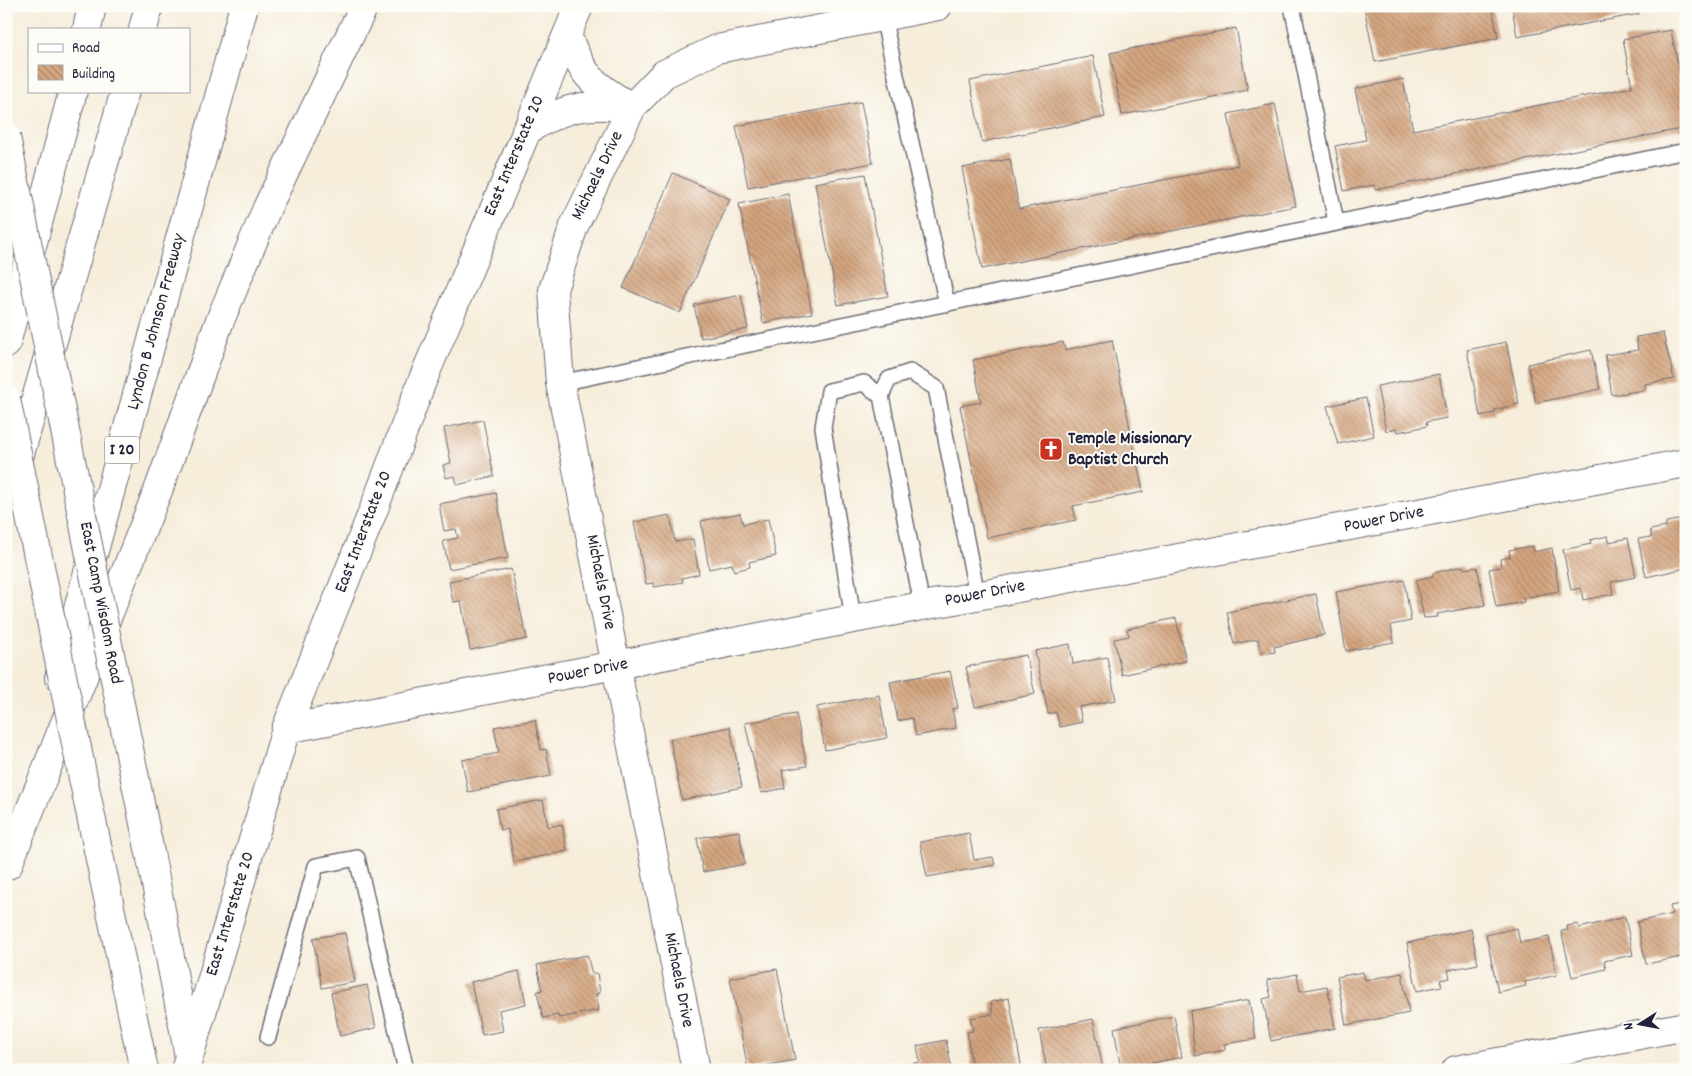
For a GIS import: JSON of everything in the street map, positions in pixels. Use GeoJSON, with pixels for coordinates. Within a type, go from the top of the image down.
{"type":"FeatureCollection","features":[{"type":"Feature","properties":{"kind":"main road"},"geometry":{"type":"LineString","coordinates":[[87,28],[92,6]]}},
{"type":"Feature","properties":{"kind":"main road"},"geometry":{"type":"LineString","coordinates":[[143,28],[149,6]]}},
{"type":"Feature","properties":{"kind":"main road","name":"Lyndon B Johnson Freeway"},"geometry":{"type":"LineString","coordinates":[[7,867],[244,6]]}},
{"type":"Feature","properties":{"kind":"main road"},"geometry":{"type":"LineString","coordinates":[[7,867],[159,488],[223,314],[267,208],[364,6]]}},
{"type":"Feature","properties":{"kind":"main road","name":"East Interstate 20"},"geometry":{"type":"LineString","coordinates":[[188,1065],[286,730],[421,384],[579,6]]}},
{"type":"Feature","properties":{"kind":"main road","name":"Michaels Drive"},"geometry":{"type":"LineString","coordinates":[[696,1070],[560,383],[552,290],[574,226],[632,107],[664,74],[717,49],[938,6]]}},
{"type":"Feature","properties":{"kind":"main road"},"geometry":{"type":"LineString","coordinates":[[567,34],[580,68],[600,88],[632,107]]}},
{"type":"Feature","properties":{"kind":"main road"},"geometry":{"type":"LineString","coordinates":[[6,344],[73,92]]}},
{"type":"Feature","properties":{"kind":"main road"},"geometry":{"type":"LineString","coordinates":[[6,502],[125,92]]}},
{"type":"Feature","properties":{"kind":"main road"},"geometry":{"type":"LineString","coordinates":[[526,131],[552,115],[584,105],[632,107]]}},
{"type":"Feature","properties":{"kind":"main road","name":"East Camp Wisdom Road"},"geometry":{"type":"LineString","coordinates":[[6,137],[150,858],[188,1065]]}},
{"type":"Feature","properties":{"kind":"main road"},"geometry":{"type":"LineString","coordinates":[[6,399],[120,961],[144,1070]]}},
{"type":"Feature","properties":{"kind":"main road","name":"Power Drive"},"geometry":{"type":"LineString","coordinates":[[286,730],[852,618],[1686,463]]}},
{"type":"Feature","properties":{"kind":"main road"},"geometry":{"type":"LineString","coordinates":[[1456,1070],[1686,1026]]}},
{"type":"Feature","properties":{"kind":"lane"},"geometry":{"type":"LineString","coordinates":[[1292,6],[1336,222]]}},
{"type":"Feature","properties":{"kind":"lane"},"geometry":{"type":"LineString","coordinates":[[883,17],[947,304]]}},
{"type":"Feature","properties":{"kind":"lane"},"geometry":{"type":"LineString","coordinates":[[560,383],[1686,151]]}},
{"type":"Feature","properties":{"kind":"lane"},"geometry":{"type":"LineString","coordinates":[[922,605],[880,396],[888,379],[910,372],[936,388],[977,595]]}},
{"type":"Feature","properties":{"kind":"lane"},"geometry":{"type":"LineString","coordinates":[[852,618],[823,427],[828,391],[864,383],[880,396]]}},
{"type":"Feature","properties":{"kind":"lane"},"geometry":{"type":"LineString","coordinates":[[268,1037],[316,866],[357,858],[406,1070]]}},
{"type":"Feature","properties":{"kind":"building"},"geometry":{"type":"Polygon","coordinates":[[[1364,6],[1492,6],[1498,38],[1375,62],[1364,6]]]}},
{"type":"Feature","properties":{"kind":"building"},"geometry":{"type":"Polygon","coordinates":[[[1512,6],[1638,6],[1639,14],[1517,37],[1512,6]]]}},
{"type":"Feature","properties":{"kind":"building"},"geometry":{"type":"Polygon","coordinates":[[[1236,28],[1248,90],[1122,115],[1110,53],[1236,28]]]}},
{"type":"Feature","properties":{"kind":"building"},"geometry":{"type":"Polygon","coordinates":[[[1671,30],[1686,105],[1686,128],[1375,190],[1374,185],[1344,191],[1335,146],[1366,140],[1355,89],[1403,79],[1413,130],[1632,87],[1623,39],[1671,30]]]}},
{"type":"Feature","properties":{"kind":"building"},"geometry":{"type":"Polygon","coordinates":[[[1093,56],[1105,117],[982,142],[970,81],[1093,56]]]}},
{"type":"Feature","properties":{"kind":"building"},"geometry":{"type":"Polygon","coordinates":[[[861,102],[873,163],[748,187],[736,126],[861,102]]]}},
{"type":"Feature","properties":{"kind":"building"},"geometry":{"type":"Polygon","coordinates":[[[1275,104],[1296,206],[982,269],[962,168],[1010,159],[1019,209],[1238,165],[1228,114],[1275,104]]]}},
{"type":"Feature","properties":{"kind":"building"},"geometry":{"type":"Polygon","coordinates":[[[673,173],[730,199],[680,313],[623,288],[673,173]]]}},
{"type":"Feature","properties":{"kind":"building"},"geometry":{"type":"Polygon","coordinates":[[[865,174],[888,296],[838,305],[815,183],[865,174]]]}},
{"type":"Feature","properties":{"kind":"building"},"geometry":{"type":"Polygon","coordinates":[[[788,194],[812,313],[763,323],[739,204],[788,194]]]}},
{"type":"Feature","properties":{"kind":"building"},"geometry":{"type":"Polygon","coordinates":[[[741,295],[748,329],[701,338],[694,305],[741,295]]]}},
{"type":"Feature","properties":{"kind":"building"},"geometry":{"type":"Polygon","coordinates":[[[1663,333],[1674,379],[1645,384],[1645,390],[1612,395],[1605,355],[1638,350],[1636,337],[1663,333]]]}},
{"type":"Feature","properties":{"kind":"building","name":"Temple Missionary Baptist Church"},"geometry":{"type":"Polygon","coordinates":[[[1112,340],[1143,492],[1073,506],[1076,520],[987,538],[960,406],[981,402],[973,360],[1063,342],[1065,350],[1112,340]]]}},
{"type":"Feature","properties":{"kind":"building"},"geometry":{"type":"Polygon","coordinates":[[[1506,342],[1519,404],[1494,410],[1495,413],[1480,416],[1467,350],[1506,342]]]}},
{"type":"Feature","properties":{"kind":"building"},"geometry":{"type":"Polygon","coordinates":[[[1591,350],[1600,389],[1536,403],[1528,364],[1591,350]]]}},
{"type":"Feature","properties":{"kind":"building"},"geometry":{"type":"Polygon","coordinates":[[[1439,374],[1447,418],[1426,422],[1427,426],[1398,432],[1397,428],[1386,431],[1377,386],[1439,374]]]}},
{"type":"Feature","properties":{"kind":"building"},"geometry":{"type":"Polygon","coordinates":[[[1366,398],[1374,436],[1338,444],[1327,406],[1366,398]]]}},
{"type":"Feature","properties":{"kind":"building"},"geometry":{"type":"Polygon","coordinates":[[[483,420],[494,476],[457,485],[455,476],[446,478],[443,465],[451,463],[444,428],[483,420]]]}},
{"type":"Feature","properties":{"kind":"building"},"geometry":{"type":"Polygon","coordinates":[[[496,493],[508,558],[449,569],[443,541],[458,538],[456,529],[444,531],[439,504],[496,493]]]}},
{"type":"Feature","properties":{"kind":"building"},"geometry":{"type":"Polygon","coordinates":[[[740,513],[743,524],[768,519],[776,556],[749,562],[750,567],[734,571],[732,564],[709,569],[701,521],[740,513]]]}},
{"type":"Feature","properties":{"kind":"building"},"geometry":{"type":"Polygon","coordinates":[[[670,515],[675,542],[693,539],[699,574],[682,578],[683,582],[654,587],[653,583],[646,584],[634,522],[670,515]]]}},
{"type":"Feature","properties":{"kind":"building"},"geometry":{"type":"Polygon","coordinates":[[[1683,519],[1684,524],[1686,523],[1686,568],[1646,577],[1638,539],[1652,537],[1650,530],[1666,527],[1666,522],[1683,519]]]}},
{"type":"Feature","properties":{"kind":"building"},"geometry":{"type":"Polygon","coordinates":[[[1608,536],[1609,542],[1628,538],[1636,577],[1611,582],[1613,594],[1583,600],[1581,588],[1571,590],[1563,550],[1591,544],[1590,540],[1608,536]]]}},
{"type":"Feature","properties":{"kind":"building"},"geometry":{"type":"Polygon","coordinates":[[[1533,546],[1534,552],[1552,548],[1559,591],[1523,598],[1524,602],[1496,607],[1489,569],[1501,567],[1500,559],[1510,557],[1509,550],[1533,546]]]}},
{"type":"Feature","properties":{"kind":"building"},"geometry":{"type":"Polygon","coordinates":[[[1463,566],[1464,569],[1477,567],[1485,605],[1437,614],[1438,617],[1424,618],[1416,580],[1433,576],[1433,573],[1463,566]]]}},
{"type":"Feature","properties":{"kind":"building"},"geometry":{"type":"Polygon","coordinates":[[[511,569],[527,639],[470,650],[461,601],[453,602],[449,581],[511,569]]]}},
{"type":"Feature","properties":{"kind":"building"},"geometry":{"type":"Polygon","coordinates":[[[1404,580],[1411,621],[1391,625],[1394,642],[1346,651],[1336,592],[1404,580]]]}},
{"type":"Feature","properties":{"kind":"building"},"geometry":{"type":"Polygon","coordinates":[[[1316,594],[1324,635],[1274,647],[1275,652],[1261,654],[1258,639],[1234,644],[1227,612],[1316,594]]]}},
{"type":"Feature","properties":{"kind":"building"},"geometry":{"type":"Polygon","coordinates":[[[1176,618],[1186,661],[1122,675],[1114,639],[1129,636],[1127,629],[1176,618]]]}},
{"type":"Feature","properties":{"kind":"building"},"geometry":{"type":"Polygon","coordinates":[[[1070,644],[1073,664],[1107,657],[1116,700],[1079,707],[1082,722],[1060,727],[1056,712],[1048,714],[1035,651],[1070,644]]]}},
{"type":"Feature","properties":{"kind":"building"},"geometry":{"type":"Polygon","coordinates":[[[1026,655],[1035,694],[975,707],[966,667],[1026,655]]]}},
{"type":"Feature","properties":{"kind":"building"},"geometry":{"type":"Polygon","coordinates":[[[950,671],[958,708],[952,709],[956,728],[916,736],[912,718],[898,721],[890,682],[950,671]]]}},
{"type":"Feature","properties":{"kind":"building"},"geometry":{"type":"Polygon","coordinates":[[[879,695],[887,738],[825,750],[817,707],[879,695]]]}},
{"type":"Feature","properties":{"kind":"building"},"geometry":{"type":"Polygon","coordinates":[[[796,714],[807,766],[782,770],[785,788],[761,793],[745,723],[796,714]]]}},
{"type":"Feature","properties":{"kind":"building"},"geometry":{"type":"Polygon","coordinates":[[[535,720],[541,750],[546,749],[551,776],[468,792],[462,760],[499,753],[494,727],[535,720]]]}},
{"type":"Feature","properties":{"kind":"building"},"geometry":{"type":"Polygon","coordinates":[[[730,727],[742,787],[682,800],[670,739],[730,727]]]}},
{"type":"Feature","properties":{"kind":"building"},"geometry":{"type":"Polygon","coordinates":[[[543,800],[548,827],[562,824],[567,851],[514,862],[508,829],[500,830],[496,809],[543,800]]]}},
{"type":"Feature","properties":{"kind":"building"},"geometry":{"type":"Polygon","coordinates":[[[739,831],[745,864],[703,872],[697,838],[739,831]]]}},
{"type":"Feature","properties":{"kind":"building"},"geometry":{"type":"Polygon","coordinates":[[[969,833],[974,860],[993,857],[995,865],[927,877],[920,842],[969,833]]]}},
{"type":"Feature","properties":{"kind":"building"},"geometry":{"type":"Polygon","coordinates":[[[1686,903],[1686,956],[1646,964],[1637,922],[1672,914],[1670,906],[1686,903]]]}},
{"type":"Feature","properties":{"kind":"building"},"geometry":{"type":"Polygon","coordinates":[[[1625,917],[1633,955],[1604,961],[1606,969],[1572,977],[1561,931],[1568,930],[1567,926],[1578,924],[1579,928],[1625,917]]]}},
{"type":"Feature","properties":{"kind":"building"},"geometry":{"type":"Polygon","coordinates":[[[1517,928],[1520,943],[1549,937],[1557,975],[1525,982],[1526,986],[1498,992],[1486,935],[1517,928]]]}},
{"type":"Feature","properties":{"kind":"building"},"geometry":{"type":"Polygon","coordinates":[[[1471,929],[1478,964],[1448,970],[1450,978],[1440,980],[1442,986],[1417,991],[1407,943],[1471,929]]]}},
{"type":"Feature","properties":{"kind":"building"},"geometry":{"type":"Polygon","coordinates":[[[345,933],[355,982],[322,988],[313,938],[345,933]]]}},
{"type":"Feature","properties":{"kind":"building"},"geometry":{"type":"Polygon","coordinates":[[[587,955],[592,974],[597,973],[600,993],[596,994],[599,1010],[559,1018],[558,1015],[543,1018],[537,992],[542,990],[537,965],[587,955]]]}},
{"type":"Feature","properties":{"kind":"building"},"geometry":{"type":"Polygon","coordinates":[[[777,969],[795,1060],[748,1069],[730,978],[777,969]]]}},
{"type":"Feature","properties":{"kind":"building"},"geometry":{"type":"Polygon","coordinates":[[[519,971],[526,1004],[499,1010],[503,1031],[482,1035],[471,982],[519,971]]]}},
{"type":"Feature","properties":{"kind":"building"},"geometry":{"type":"Polygon","coordinates":[[[1363,972],[1365,980],[1402,973],[1409,1013],[1346,1025],[1337,977],[1363,972]]]}},
{"type":"Feature","properties":{"kind":"building"},"geometry":{"type":"Polygon","coordinates":[[[1297,974],[1300,991],[1327,986],[1335,1028],[1271,1041],[1263,999],[1271,997],[1267,980],[1297,974]]]}},
{"type":"Feature","properties":{"kind":"building"},"geometry":{"type":"Polygon","coordinates":[[[367,985],[376,1028],[340,1036],[331,993],[367,985]]]}},
{"type":"Feature","properties":{"kind":"building"},"geometry":{"type":"Polygon","coordinates":[[[1009,998],[1022,1070],[972,1070],[967,1032],[973,1031],[970,1018],[993,1014],[991,1002],[1009,998]]]}},
{"type":"Feature","properties":{"kind":"building"},"geometry":{"type":"Polygon","coordinates":[[[1249,1000],[1256,1039],[1224,1044],[1225,1050],[1195,1056],[1190,1011],[1249,1000]]]}},
{"type":"Feature","properties":{"kind":"building"},"geometry":{"type":"Polygon","coordinates":[[[1174,1016],[1182,1057],[1121,1069],[1114,1028],[1174,1016]]]}},
{"type":"Feature","properties":{"kind":"building"},"geometry":{"type":"Polygon","coordinates":[[[1093,1019],[1103,1069],[1076,1070],[1075,1066],[1047,1070],[1039,1030],[1093,1019]]]}},
{"type":"Feature","properties":{"kind":"building"},"geometry":{"type":"Polygon","coordinates":[[[946,1040],[952,1070],[885,1070],[920,1062],[917,1046],[946,1040]]]}},
{"type":"Feature","properties":{"kind":"building"},"geometry":{"type":"Polygon","coordinates":[[[877,1066],[878,1070],[860,1069],[877,1066]]]}},
{"type":"Feature","properties":{"kind":"place","name":"Temple Missionary Baptist Church"},"geometry":{"type":"Point","coordinates":[1051,449]}}]}
